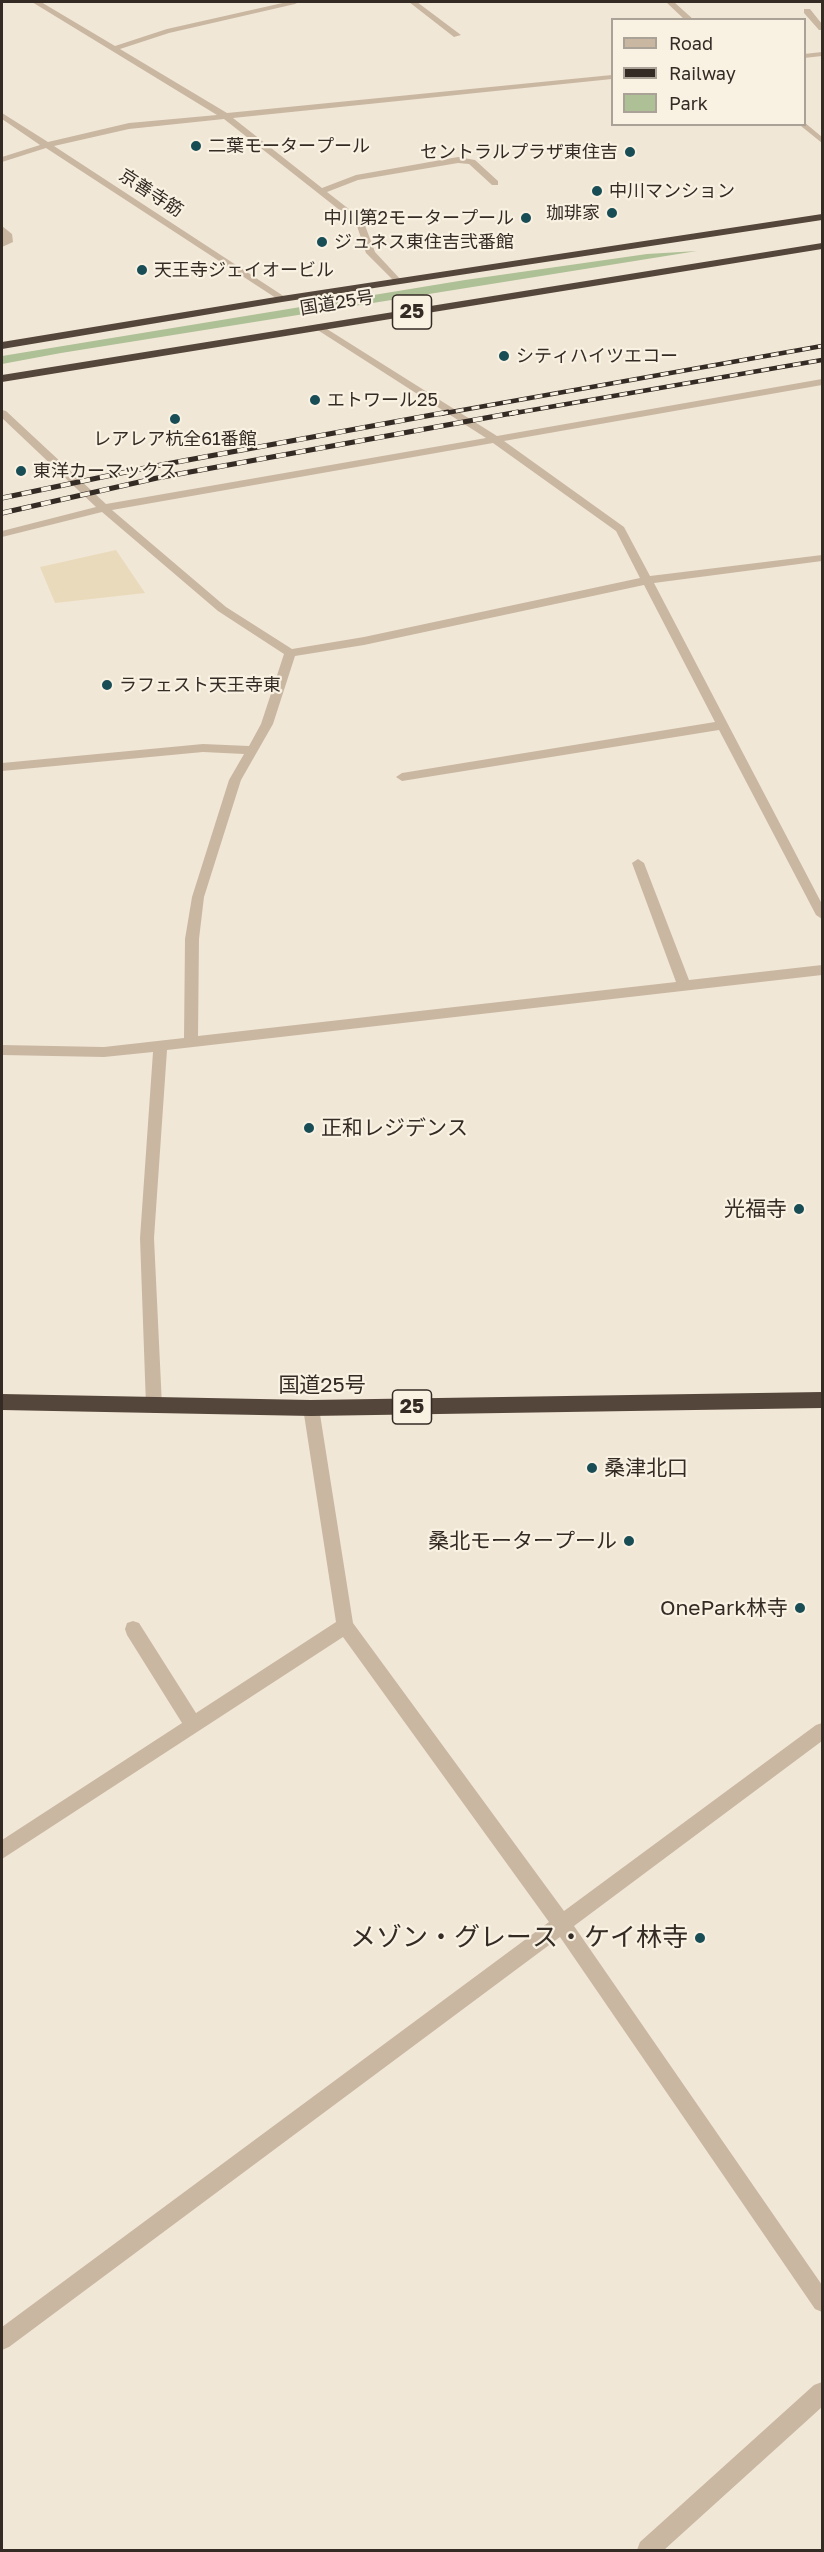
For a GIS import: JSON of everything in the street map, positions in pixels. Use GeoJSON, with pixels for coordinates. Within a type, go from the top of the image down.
{"type":"FeatureCollection","features":[{"type":"Feature","properties":{"kind":"highway","name":"国道25号"},"geometry":{"type":"LineString","coordinates":[[2,346],[282,299],[822,217]]}},
{"type":"Feature","properties":{"kind":"highway","name":"国道25号"},"geometry":{"type":"LineString","coordinates":[[2,379],[822,246]]}},
{"type":"Feature","properties":{"kind":"highway","name":"国道25号"},"geometry":{"type":"LineString","coordinates":[[2,1402],[311,1408],[822,1400]]}},
{"type":"Feature","properties":{"kind":"street"},"geometry":{"type":"LineString","coordinates":[[36,2],[224,114],[360,222],[371,253],[397,281]]}},
{"type":"Feature","properties":{"kind":"street"},"geometry":{"type":"LineString","coordinates":[[116,48],[167,31],[295,2]]}},
{"type":"Feature","properties":{"kind":"street"},"geometry":{"type":"LineString","coordinates":[[413,2],[457,35]]}},
{"type":"Feature","properties":{"kind":"street"},"geometry":{"type":"LineString","coordinates":[[670,2],[688,18]]}},
{"type":"Feature","properties":{"kind":"street"},"geometry":{"type":"LineString","coordinates":[[807,11],[822,28]]}},
{"type":"Feature","properties":{"kind":"street"},"geometry":{"type":"LineString","coordinates":[[806,56],[822,54]]}},
{"type":"Feature","properties":{"kind":"street"},"geometry":{"type":"LineString","coordinates":[[2,160],[48,145],[129,126],[224,114],[611,77]]}},
{"type":"Feature","properties":{"kind":"street","name":"京善寺筋"},"geometry":{"type":"LineString","coordinates":[[2,116],[282,299]]}},
{"type":"Feature","properties":{"kind":"street"},"geometry":{"type":"LineString","coordinates":[[806,126],[822,141]]}},
{"type":"Feature","properties":{"kind":"street"},"geometry":{"type":"LineString","coordinates":[[321,191],[356,178],[458,160],[472,162],[495,183]]}},
{"type":"Feature","properties":{"kind":"street"},"geometry":{"type":"LineString","coordinates":[[2,229],[7,234],[8,242],[2,244]]}},
{"type":"Feature","properties":{"kind":"street"},"geometry":{"type":"LineString","coordinates":[[319,327],[493,438],[620,529],[649,580],[822,915]]}},
{"type":"Feature","properties":{"kind":"street"},"geometry":{"type":"LineString","coordinates":[[2,534],[104,508],[822,382]]}},
{"type":"Feature","properties":{"kind":"street"},"geometry":{"type":"LineString","coordinates":[[2,413],[104,508],[222,609],[290,653],[364,641],[649,580],[822,558]]}},
{"type":"Feature","properties":{"kind":"street"},"geometry":{"type":"LineString","coordinates":[[191,1042],[192,939],[198,897],[235,780],[267,724],[290,653]]}},
{"type":"Feature","properties":{"kind":"street"},"geometry":{"type":"LineString","coordinates":[[402,777],[723,724]]}},
{"type":"Feature","properties":{"kind":"street"},"geometry":{"type":"LineString","coordinates":[[2,767],[203,748],[253,750]]}},
{"type":"Feature","properties":{"kind":"street"},"geometry":{"type":"LineString","coordinates":[[638,863],[684,986]]}},
{"type":"Feature","properties":{"kind":"street"},"geometry":{"type":"LineString","coordinates":[[2,1050],[104,1052],[822,970]]}},
{"type":"Feature","properties":{"kind":"street"},"geometry":{"type":"LineString","coordinates":[[154,1406],[147,1238],[160,1046]]}},
{"type":"Feature","properties":{"kind":"street"},"geometry":{"type":"LineString","coordinates":[[311,1408],[345,1626],[561,1923],[822,2302]]}},
{"type":"Feature","properties":{"kind":"street"},"geometry":{"type":"LineString","coordinates":[[2,1850],[345,1626]]}},
{"type":"Feature","properties":{"kind":"street"},"geometry":{"type":"LineString","coordinates":[[133,1629],[193,1725]]}},
{"type":"Feature","properties":{"kind":"street"},"geometry":{"type":"LineString","coordinates":[[2,2340],[822,1731]]}},
{"type":"Feature","properties":{"kind":"street"},"geometry":{"type":"LineString","coordinates":[[648,2550],[822,2393]]}},
{"type":"Feature","properties":{"kind":"green space"},"geometry":{"type":"Polygon","coordinates":[[[697,251],[2,364],[2,356],[465,280],[647,254],[697,251]]]}},
{"type":"Feature","properties":{"kind":"shaded area"},"geometry":{"type":"Polygon","coordinates":[[[116,550],[145,593],[55,603],[40,567],[116,550]]]}},
{"type":"Feature","properties":{"kind":"railway"},"geometry":{"type":"LineString","coordinates":[[440,414],[822,346]]}},
{"type":"Feature","properties":{"kind":"railway"},"geometry":{"type":"LineString","coordinates":[[509,414],[822,360]]}},
{"type":"Feature","properties":{"kind":"railway"},"geometry":{"type":"LineString","coordinates":[[2,498],[150,467],[448,412]]}},
{"type":"Feature","properties":{"kind":"railway"},"geometry":{"type":"LineString","coordinates":[[2,513],[157,478],[518,412]]}},
{"type":"Feature","properties":{"kind":"place","name":"二葉モータープール"},"geometry":{"type":"Point","coordinates":[196,146]}},
{"type":"Feature","properties":{"kind":"place","name":"セントラルプラザ東住吉"},"geometry":{"type":"Point","coordinates":[630,152]}},
{"type":"Feature","properties":{"kind":"place","name":"中川マンション"},"geometry":{"type":"Point","coordinates":[597,191]}},
{"type":"Feature","properties":{"kind":"place","name":"珈琲家"},"geometry":{"type":"Point","coordinates":[612,213]}},
{"type":"Feature","properties":{"kind":"place","name":"中川第2モータープール"},"geometry":{"type":"Point","coordinates":[526,218]}},
{"type":"Feature","properties":{"kind":"place","name":"ジュネス東住吉弐番館"},"geometry":{"type":"Point","coordinates":[322,242]}},
{"type":"Feature","properties":{"kind":"place","name":"天王寺ジェイオービル"},"geometry":{"type":"Point","coordinates":[142,270]}},
{"type":"Feature","properties":{"kind":"place","name":"シティハイツエコー"},"geometry":{"type":"Point","coordinates":[504,356]}},
{"type":"Feature","properties":{"kind":"place","name":"エトワール25"},"geometry":{"type":"Point","coordinates":[315,400]}},
{"type":"Feature","properties":{"kind":"place","name":"レアレア杭全61番館"},"geometry":{"type":"Point","coordinates":[175,419]}},
{"type":"Feature","properties":{"kind":"place","name":"東洋カーマックス"},"geometry":{"type":"Point","coordinates":[21,471]}},
{"type":"Feature","properties":{"kind":"place","name":"ラフェスト天王寺東"},"geometry":{"type":"Point","coordinates":[107,685]}},
{"type":"Feature","properties":{"kind":"place","name":"正和レジデンス"},"geometry":{"type":"Point","coordinates":[309,1128]}},
{"type":"Feature","properties":{"kind":"place","name":"光福寺"},"geometry":{"type":"Point","coordinates":[799,1209]}},
{"type":"Feature","properties":{"kind":"place","name":"桑津北口"},"geometry":{"type":"Point","coordinates":[592,1468]}},
{"type":"Feature","properties":{"kind":"place","name":"桑北モータープール"},"geometry":{"type":"Point","coordinates":[629,1541]}},
{"type":"Feature","properties":{"kind":"place","name":"OnePark林寺"},"geometry":{"type":"Point","coordinates":[800,1608]}},
{"type":"Feature","properties":{"kind":"place","name":"メゾン・グレース・ケイ林寺"},"geometry":{"type":"Point","coordinates":[700,1938]}}]}
